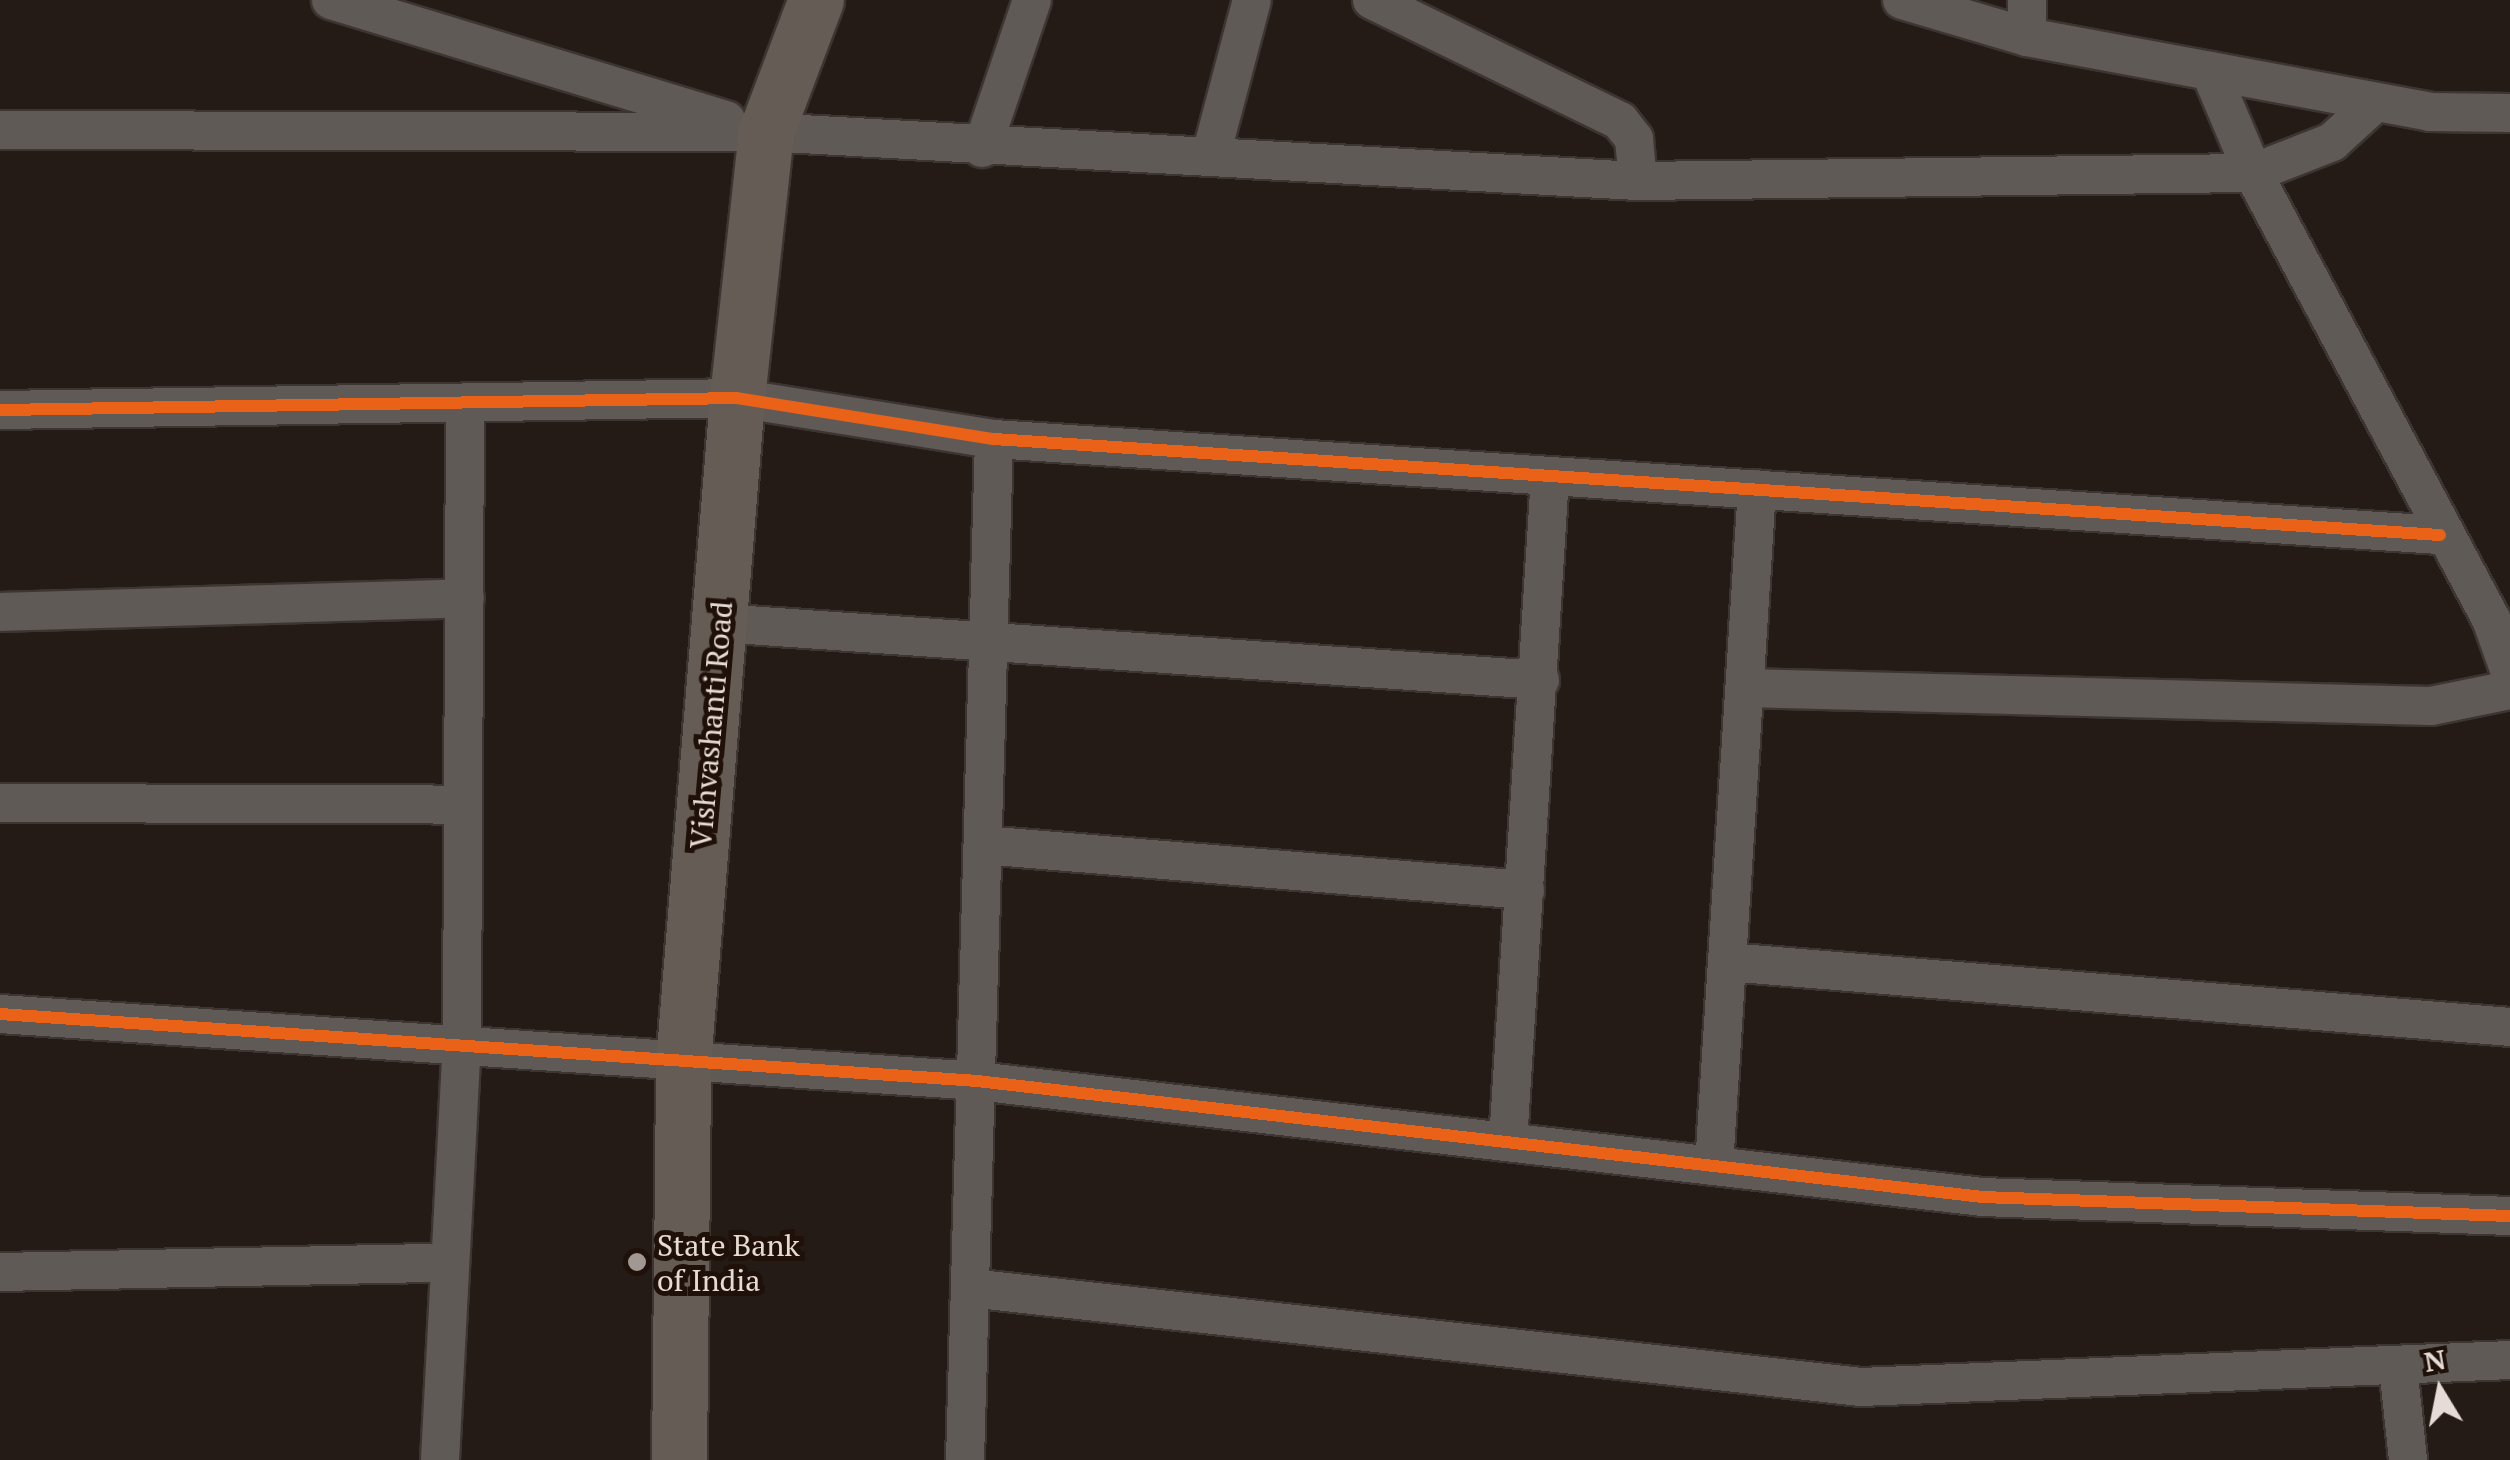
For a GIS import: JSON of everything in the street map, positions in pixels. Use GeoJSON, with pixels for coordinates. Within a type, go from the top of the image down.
{"type":"FeatureCollection","features":[{"type":"Feature","properties":{"kind":"street"},"geometry":{"type":"LineString","coordinates":[[331,0],[766,132]]}},
{"type":"Feature","properties":{"kind":"street","name":"Vishvashanti Road"},"geometry":{"type":"LineString","coordinates":[[679,1460],[684,1063],[737,398],[766,132],[816,0]]}},
{"type":"Feature","properties":{"kind":"street"},"geometry":{"type":"LineString","coordinates":[[982,148],[1032,0]]}},
{"type":"Feature","properties":{"kind":"street"},"geometry":{"type":"LineString","coordinates":[[1211,155],[1252,0]]}},
{"type":"Feature","properties":{"kind":"street"},"geometry":{"type":"LineString","coordinates":[[1372,0],[1620,121],[1634,140],[1638,181]]}},
{"type":"Feature","properties":{"kind":"street"},"geometry":{"type":"LineString","coordinates":[[1902,0],[2027,18],[2210,70],[2376,102],[2510,114]]}},
{"type":"Feature","properties":{"kind":"street"},"geometry":{"type":"LineString","coordinates":[[2210,70],[2253,173],[2510,672]]}},
{"type":"Feature","properties":{"kind":"street"},"geometry":{"type":"LineString","coordinates":[[0,130],[766,132],[982,148],[1211,155],[1638,181],[2253,173],[2332,142],[2376,102]]}},
{"type":"Feature","properties":{"kind":"street"},"geometry":{"type":"LineString","coordinates":[[0,410],[737,398],[994,439],[2440,534]]}},
{"type":"Feature","properties":{"kind":"street"},"geometry":{"type":"LineString","coordinates":[[440,1460],[444,1263],[462,1039],[465,404]]}},
{"type":"Feature","properties":{"kind":"street"},"geometry":{"type":"LineString","coordinates":[[965,1460],[994,439]]}},
{"type":"Feature","properties":{"kind":"street"},"geometry":{"type":"LineString","coordinates":[[1508,1142],[1550,477]]}},
{"type":"Feature","properties":{"kind":"street"},"geometry":{"type":"LineString","coordinates":[[1714,1166],[1756,489]]}},
{"type":"Feature","properties":{"kind":"street"},"geometry":{"type":"LineString","coordinates":[[0,612],[464,598]]}},
{"type":"Feature","properties":{"kind":"street"},"geometry":{"type":"LineString","coordinates":[[719,623],[1540,680]]}},
{"type":"Feature","properties":{"kind":"street"},"geometry":{"type":"LineString","coordinates":[[1746,688],[2431,706],[2510,690]]}},
{"type":"Feature","properties":{"kind":"street"},"geometry":{"type":"LineString","coordinates":[[0,803],[463,805]]}},
{"type":"Feature","properties":{"kind":"street"},"geometry":{"type":"LineString","coordinates":[[983,845],[1526,890]]}},
{"type":"Feature","properties":{"kind":"street"},"geometry":{"type":"LineString","coordinates":[[1728,962],[2510,1028]]}},
{"type":"Feature","properties":{"kind":"street"},"geometry":{"type":"LineString","coordinates":[[0,1014],[462,1039],[684,1063],[976,1081],[1982,1196],[2510,1216]]}},
{"type":"Feature","properties":{"kind":"street"},"geometry":{"type":"LineString","coordinates":[[0,1272],[444,1263]]}},
{"type":"Feature","properties":{"kind":"street"},"geometry":{"type":"LineString","coordinates":[[970,1288],[1861,1387],[2510,1360]]}},
{"type":"Feature","properties":{"kind":"street"},"geometry":{"type":"LineString","coordinates":[[2398,1366],[2408,1460]]}},
{"type":"Feature","properties":{"kind":"cycle path"},"geometry":{"type":"LineString","coordinates":[[0,410],[737,398],[994,439],[2440,535]]}},
{"type":"Feature","properties":{"kind":"cycle path"},"geometry":{"type":"LineString","coordinates":[[0,1014],[977,1081],[1982,1197],[2510,1216]]}},
{"type":"Feature","properties":{"kind":"place","name":"State Bank of India"},"geometry":{"type":"Point","coordinates":[637,1262]}}]}
